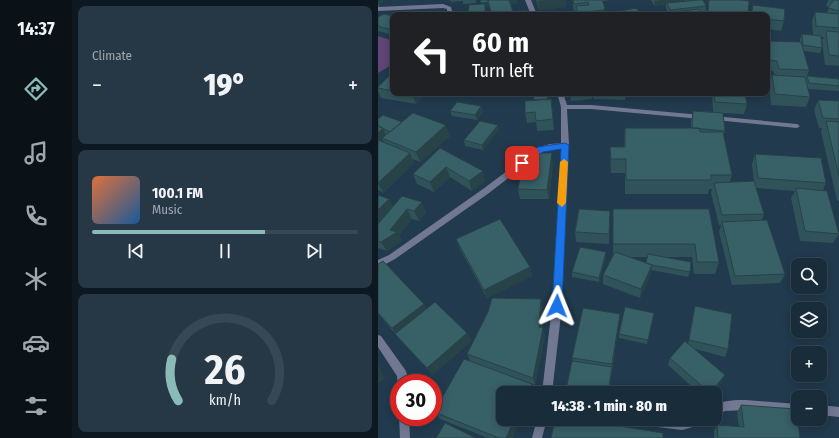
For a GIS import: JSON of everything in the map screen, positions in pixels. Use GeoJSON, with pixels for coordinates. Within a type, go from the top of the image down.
{"type":"FeatureCollection","features":[{"type":"Feature","properties":{"kind":"street"},"geometry":{"type":"LineString","coordinates":[[528,0],[533,12]]}},
{"type":"Feature","properties":{"kind":"street"},"geometry":{"type":"LineString","coordinates":[[378,9],[443,6],[449,8],[450,12]]}},
{"type":"Feature","properties":{"kind":"street"},"geometry":{"type":"LineString","coordinates":[[548,386],[557,306],[565,145],[564,107],[561,96]]}},
{"type":"Feature","properties":{"kind":"street"},"geometry":{"type":"LineString","coordinates":[[564,107],[591,107],[797,126]]}},
{"type":"Feature","properties":{"kind":"street"},"geometry":{"type":"LineString","coordinates":[[378,264],[392,257],[480,196],[541,149],[565,145]]}},
{"type":"Feature","properties":{"kind":"street"},"geometry":{"type":"LineString","coordinates":[[378,339],[401,374]]}},
{"type":"Feature","properties":{"kind":"street"},"geometry":{"type":"LineString","coordinates":[[722,407],[746,405],[791,408]]}},
{"type":"Feature","properties":{"kind":"street"},"geometry":{"type":"LineString","coordinates":[[827,411],[839,412]]}},
{"type":"Feature","properties":{"kind":"street"},"geometry":{"type":"LineString","coordinates":[[404,426],[404,438]]}},
{"type":"Feature","properties":{"kind":"street"},"geometry":{"type":"LineString","coordinates":[[537,438],[540,426]]}},
{"type":"Feature","properties":{"kind":"shaded area"},"geometry":{"type":"Polygon","coordinates":[[[378,36],[390,40],[390,66],[378,73],[378,36]]]}},
{"type":"Feature","properties":{"kind":"building"},"geometry":{"type":"Polygon","coordinates":[[[480,0],[488,0],[488,2],[481,3],[480,0]]]}},
{"type":"Feature","properties":{"kind":"building"},"geometry":{"type":"Polygon","coordinates":[[[488,0],[509,0],[513,12],[491,12],[488,0]]]}},
{"type":"Feature","properties":{"kind":"building"},"geometry":{"type":"Polygon","coordinates":[[[573,0],[602,0],[605,8],[603,10],[578,12],[576,6],[589,5],[588,2],[574,4],[573,0]]]}},
{"type":"Feature","properties":{"kind":"building"},"geometry":{"type":"Polygon","coordinates":[[[703,0],[706,6],[670,10],[667,3],[703,0]]]}},
{"type":"Feature","properties":{"kind":"building"},"geometry":{"type":"Polygon","coordinates":[[[709,0],[749,1],[748,12],[708,12],[709,0]]]}},
{"type":"Feature","properties":{"kind":"building"},"geometry":{"type":"Polygon","coordinates":[[[834,0],[839,0],[839,11],[828,8],[834,0]]]}},
{"type":"Feature","properties":{"kind":"building"},"geometry":{"type":"Polygon","coordinates":[[[485,4],[485,12],[468,12],[469,5],[485,4]]]}},
{"type":"Feature","properties":{"kind":"building"},"geometry":{"type":"Polygon","coordinates":[[[753,5],[785,9],[784,21],[770,19],[770,12],[752,12],[753,5]]]}},
{"type":"Feature","properties":{"kind":"building"},"geometry":{"type":"Polygon","coordinates":[[[636,8],[639,12],[615,12],[636,8]]]}},
{"type":"Feature","properties":{"kind":"building"},"geometry":{"type":"Polygon","coordinates":[[[699,9],[701,12],[675,12],[699,9]]]}},
{"type":"Feature","properties":{"kind":"building"},"geometry":{"type":"Polygon","coordinates":[[[525,10],[526,12],[513,12],[525,10]]]}},
{"type":"Feature","properties":{"kind":"building"},"geometry":{"type":"Polygon","coordinates":[[[815,12],[839,14],[839,28],[816,26],[815,12]]]}},
{"type":"Feature","properties":{"kind":"building"},"geometry":{"type":"Polygon","coordinates":[[[384,14],[390,15],[390,29],[378,26],[378,17],[384,14]]]}},
{"type":"Feature","properties":{"kind":"building"},"geometry":{"type":"Polygon","coordinates":[[[826,31],[839,32],[839,56],[829,55],[826,31]]]}},
{"type":"Feature","properties":{"kind":"building"},"geometry":{"type":"Polygon","coordinates":[[[802,34],[821,36],[822,48],[803,45],[802,34]]]}},
{"type":"Feature","properties":{"kind":"building"},"geometry":{"type":"Polygon","coordinates":[[[770,41],[801,42],[809,70],[779,69],[777,61],[770,60],[770,41]]]}},
{"type":"Feature","properties":{"kind":"building"},"geometry":{"type":"Polygon","coordinates":[[[772,75],[805,77],[810,97],[775,94],[772,75]]]}},
{"type":"Feature","properties":{"kind":"building"},"geometry":{"type":"Polygon","coordinates":[[[389,76],[390,76],[390,90],[378,87],[389,76]]]}},
{"type":"Feature","properties":{"kind":"building"},"geometry":{"type":"Polygon","coordinates":[[[807,76],[839,79],[839,86],[809,83],[807,76]]]}},
{"type":"Feature","properties":{"kind":"building"},"geometry":{"type":"Polygon","coordinates":[[[533,96],[547,96],[548,99],[534,100],[533,96]]]}},
{"type":"Feature","properties":{"kind":"building"},"geometry":{"type":"Polygon","coordinates":[[[714,96],[746,96],[747,104],[715,102],[714,96]]]}},
{"type":"Feature","properties":{"kind":"building"},"geometry":{"type":"Polygon","coordinates":[[[551,99],[553,119],[536,121],[535,112],[525,113],[525,101],[551,99]]]}},
{"type":"Feature","properties":{"kind":"building"},"geometry":{"type":"Polygon","coordinates":[[[818,100],[839,101],[839,119],[823,118],[818,100]]]}},
{"type":"Feature","properties":{"kind":"building"},"geometry":{"type":"Polygon","coordinates":[[[457,102],[481,106],[475,115],[450,111],[457,102]]]}},
{"type":"Feature","properties":{"kind":"building"},"geometry":{"type":"Polygon","coordinates":[[[693,111],[723,113],[725,131],[692,128],[693,111]]]}},
{"type":"Feature","properties":{"kind":"building"},"geometry":{"type":"Polygon","coordinates":[[[413,113],[446,125],[416,152],[382,138],[413,113]]]}},
{"type":"Feature","properties":{"kind":"building"},"geometry":{"type":"Polygon","coordinates":[[[383,115],[402,122],[390,132],[378,126],[378,119],[383,115]]]}},
{"type":"Feature","properties":{"kind":"building"},"geometry":{"type":"Polygon","coordinates":[[[480,121],[498,125],[482,145],[464,140],[480,121]]]}},
{"type":"Feature","properties":{"kind":"building"},"geometry":{"type":"Polygon","coordinates":[[[826,121],[839,122],[839,176],[826,121]]]}},
{"type":"Feature","properties":{"kind":"building"},"geometry":{"type":"Polygon","coordinates":[[[378,126],[383,128],[378,133],[378,126]]]}},
{"type":"Feature","properties":{"kind":"building"},"geometry":{"type":"Polygon","coordinates":[[[625,128],[699,128],[700,132],[723,132],[732,175],[711,175],[711,180],[626,180],[626,159],[611,159],[610,147],[625,147],[625,128]]]}},
{"type":"Feature","properties":{"kind":"building"},"geometry":{"type":"Polygon","coordinates":[[[378,140],[410,153],[378,183],[378,140]]]}},
{"type":"Feature","properties":{"kind":"building"},"geometry":{"type":"Polygon","coordinates":[[[440,148],[483,171],[469,181],[446,167],[430,182],[413,174],[440,148]]]}},
{"type":"Feature","properties":{"kind":"building"},"geometry":{"type":"Polygon","coordinates":[[[537,153],[552,153],[547,190],[518,189],[522,166],[535,166],[537,153]]]}},
{"type":"Feature","properties":{"kind":"building"},"geometry":{"type":"Polygon","coordinates":[[[755,154],[821,158],[826,183],[758,178],[755,154]]]}},
{"type":"Feature","properties":{"kind":"building"},"geometry":{"type":"Polygon","coordinates":[[[754,181],[764,214],[722,215],[714,183],[754,181]]]}},
{"type":"Feature","properties":{"kind":"building"},"geometry":{"type":"Polygon","coordinates":[[[796,188],[827,191],[839,234],[805,231],[796,188]]]}},
{"type":"Feature","properties":{"kind":"building"},"geometry":{"type":"Polygon","coordinates":[[[378,195],[389,199],[378,210],[378,195]]]}},
{"type":"Feature","properties":{"kind":"building"},"geometry":{"type":"Polygon","coordinates":[[[402,196],[422,202],[414,211],[407,209],[390,230],[397,232],[381,242],[378,241],[378,224],[402,196]]]}},
{"type":"Feature","properties":{"kind":"building"},"geometry":{"type":"Polygon","coordinates":[[[579,209],[610,211],[609,234],[575,232],[579,209]]]}},
{"type":"Feature","properties":{"kind":"building"},"geometry":{"type":"Polygon","coordinates":[[[613,209],[709,209],[719,262],[697,262],[695,244],[613,244],[613,209]]]}},
{"type":"Feature","properties":{"kind":"building"},"geometry":{"type":"Polygon","coordinates":[[[500,219],[530,267],[484,290],[456,239],[500,219]]]}},
{"type":"Feature","properties":{"kind":"building"},"geometry":{"type":"Polygon","coordinates":[[[767,220],[785,274],[735,276],[722,222],[767,220]]]}},
{"type":"Feature","properties":{"kind":"building"},"geometry":{"type":"Polygon","coordinates":[[[580,247],[606,252],[599,278],[572,272],[580,247]]]}},
{"type":"Feature","properties":{"kind":"building"},"geometry":{"type":"Polygon","coordinates":[[[615,252],[652,265],[641,289],[603,275],[615,252]]]}},
{"type":"Feature","properties":{"kind":"building"},"geometry":{"type":"Polygon","coordinates":[[[648,254],[691,262],[690,272],[646,263],[648,254]]]}},
{"type":"Feature","properties":{"kind":"building"},"geometry":{"type":"Polygon","coordinates":[[[383,261],[424,304],[392,328],[378,313],[378,264],[383,261]]]}},
{"type":"Feature","properties":{"kind":"building"},"geometry":{"type":"Polygon","coordinates":[[[492,298],[541,299],[539,327],[543,328],[533,378],[467,354],[488,312],[492,298]]]}},
{"type":"Feature","properties":{"kind":"building"},"geometry":{"type":"Polygon","coordinates":[[[435,302],[467,333],[427,368],[395,334],[435,302]]]}},
{"type":"Feature","properties":{"kind":"building"},"geometry":{"type":"Polygon","coordinates":[[[695,306],[732,314],[728,349],[689,340],[695,306]]]}},
{"type":"Feature","properties":{"kind":"building"},"geometry":{"type":"Polygon","coordinates":[[[625,307],[654,313],[648,340],[619,334],[625,307]]]}},
{"type":"Feature","properties":{"kind":"building"},"geometry":{"type":"Polygon","coordinates":[[[583,308],[620,314],[612,364],[572,358],[583,308]]]}},
{"type":"Feature","properties":{"kind":"building"},"geometry":{"type":"Polygon","coordinates":[[[685,341],[725,375],[716,386],[702,386],[670,358],[685,341]]]}},
{"type":"Feature","properties":{"kind":"building"},"geometry":{"type":"Polygon","coordinates":[[[464,359],[532,384],[531,386],[496,386],[496,426],[512,426],[506,438],[499,438],[442,415],[442,398],[464,359]]]}},
{"type":"Feature","properties":{"kind":"building"},"geometry":{"type":"Polygon","coordinates":[[[572,361],[612,367],[609,386],[567,386],[572,361]]]}},
{"type":"Feature","properties":{"kind":"building"},"geometry":{"type":"Polygon","coordinates":[[[741,405],[791,409],[791,426],[798,426],[800,438],[718,438],[717,426],[744,427],[741,405]]]}},
{"type":"Feature","properties":{"kind":"building"},"geometry":{"type":"Polygon","coordinates":[[[445,423],[476,438],[436,438],[445,423]]]}},
{"type":"Feature","properties":{"kind":"building"},"geometry":{"type":"Polygon","coordinates":[[[554,426],[618,426],[663,433],[663,438],[551,438],[554,426]]]}},
{"type":"Feature","properties":{"kind":"slow traffic"},"geometry":{"type":"LineString","coordinates":[[562,203],[564,162]]}},
{"type":"Feature","properties":{"kind":"route"},"geometry":{"type":"LineString","coordinates":[[522,163],[541,149],[550,146],[565,145],[557,306]]}}]}
